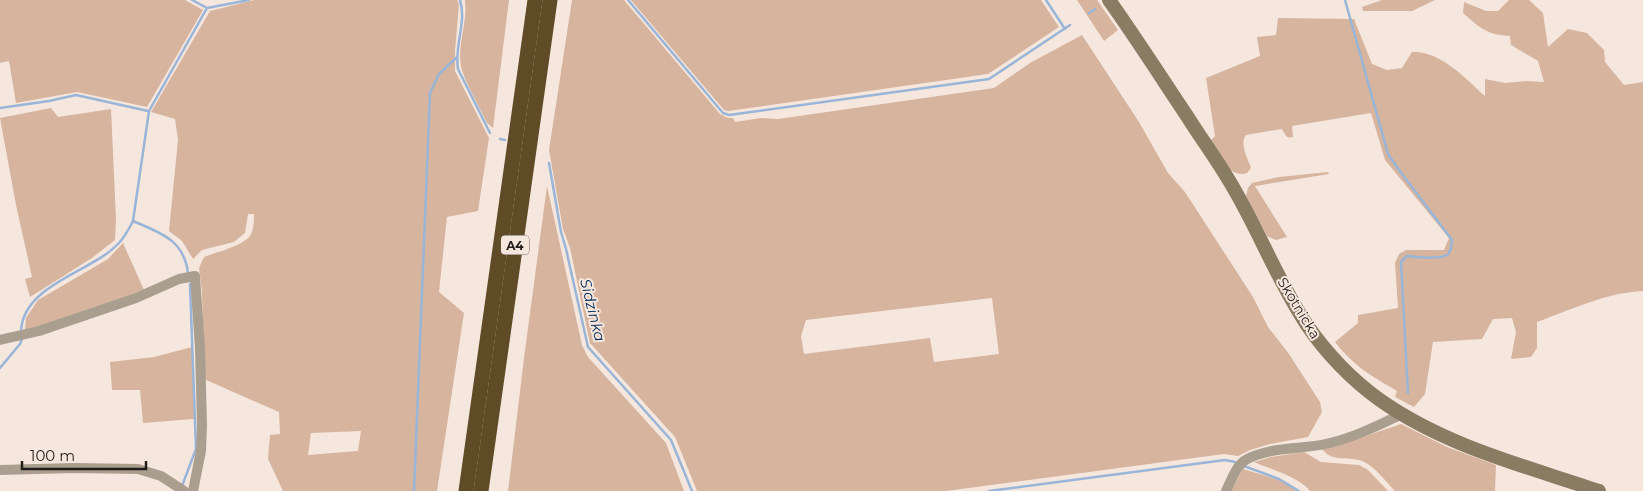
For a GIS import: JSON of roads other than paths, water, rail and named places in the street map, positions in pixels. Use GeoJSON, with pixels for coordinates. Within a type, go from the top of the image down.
{"type":"FeatureCollection","features":[{"type":"Feature","properties":{"kind":"highway","name":"A4"},"geometry":{"type":"LineString","coordinates":[[466,491],[536,0]]}},
{"type":"Feature","properties":{"kind":"highway","name":"A4"},"geometry":{"type":"LineString","coordinates":[[481,491],[550,0]]}},
{"type":"Feature","properties":{"kind":"main road","name":"Skotnicka"},"geometry":{"type":"LineString","coordinates":[[1109,0],[1234,188],[1293,303],[1324,348],[1360,384],[1402,414],[1434,431],[1461,443],[1599,491]]}},
{"type":"Feature","properties":{"kind":"street"},"geometry":{"type":"LineString","coordinates":[[0,340],[39,331],[136,298],[179,279],[195,276],[200,348],[202,425],[200,450],[192,491]]}},
{"type":"Feature","properties":{"kind":"street"},"geometry":{"type":"LineString","coordinates":[[1226,491],[1242,462],[1251,457],[1287,449],[1329,443],[1360,433],[1402,414]]}},
{"type":"Feature","properties":{"kind":"street"},"geometry":{"type":"LineString","coordinates":[[0,470],[138,469],[161,476],[184,491]]}},
{"type":"Feature","properties":{"kind":"waterway"},"geometry":{"type":"LineString","coordinates":[[192,0],[207,8]]}},
{"type":"Feature","properties":{"kind":"waterway"},"geometry":{"type":"LineString","coordinates":[[21,330],[25,314],[34,301],[46,290],[106,254],[124,236],[133,221],[149,111],[207,8],[249,0]]}},
{"type":"Feature","properties":{"kind":"waterway","name":"Sidzinka"},"geometry":{"type":"LineString","coordinates":[[460,0],[462,17],[457,60],[458,69],[490,133]]}},
{"type":"Feature","properties":{"kind":"waterway"},"geometry":{"type":"LineString","coordinates":[[628,0],[723,113],[729,115],[989,79],[1070,25]]}},
{"type":"Feature","properties":{"kind":"waterway"},"geometry":{"type":"LineString","coordinates":[[1046,0],[1065,29]]}},
{"type":"Feature","properties":{"kind":"waterway"},"geometry":{"type":"LineString","coordinates":[[1345,0],[1388,154],[1452,240],[1451,250],[1447,255],[1434,257],[1407,256],[1401,262],[1408,393]]}},
{"type":"Feature","properties":{"kind":"waterway"},"geometry":{"type":"LineString","coordinates":[[1089,13],[1095,9]]}},
{"type":"Feature","properties":{"kind":"waterway"},"geometry":{"type":"LineString","coordinates":[[414,491],[430,93],[439,74],[456,58]]}},
{"type":"Feature","properties":{"kind":"waterway"},"geometry":{"type":"LineString","coordinates":[[0,108],[76,95],[148,111]]}},
{"type":"Feature","properties":{"kind":"waterway","name":"Sidzinka"},"geometry":{"type":"LineString","coordinates":[[500,139],[505,140]]}},
{"type":"Feature","properties":{"kind":"waterway","name":"Sidzinka"},"geometry":{"type":"LineString","coordinates":[[549,163],[561,232],[588,347],[671,440],[692,491]]}},
{"type":"Feature","properties":{"kind":"waterway"},"geometry":{"type":"LineString","coordinates":[[133,221],[170,239],[182,253],[188,273]]}},
{"type":"Feature","properties":{"kind":"waterway"},"geometry":{"type":"LineString","coordinates":[[182,486],[196,449],[190,284]]}},
{"type":"Feature","properties":{"kind":"waterway"},"geometry":{"type":"LineString","coordinates":[[0,368],[22,339]]}},
{"type":"Feature","properties":{"kind":"waterway"},"geometry":{"type":"LineString","coordinates":[[989,491],[1225,460],[1235,462]]}},
{"type":"Feature","properties":{"kind":"waterway"},"geometry":{"type":"LineString","coordinates":[[1244,466],[1279,479],[1299,491]]}}]}
